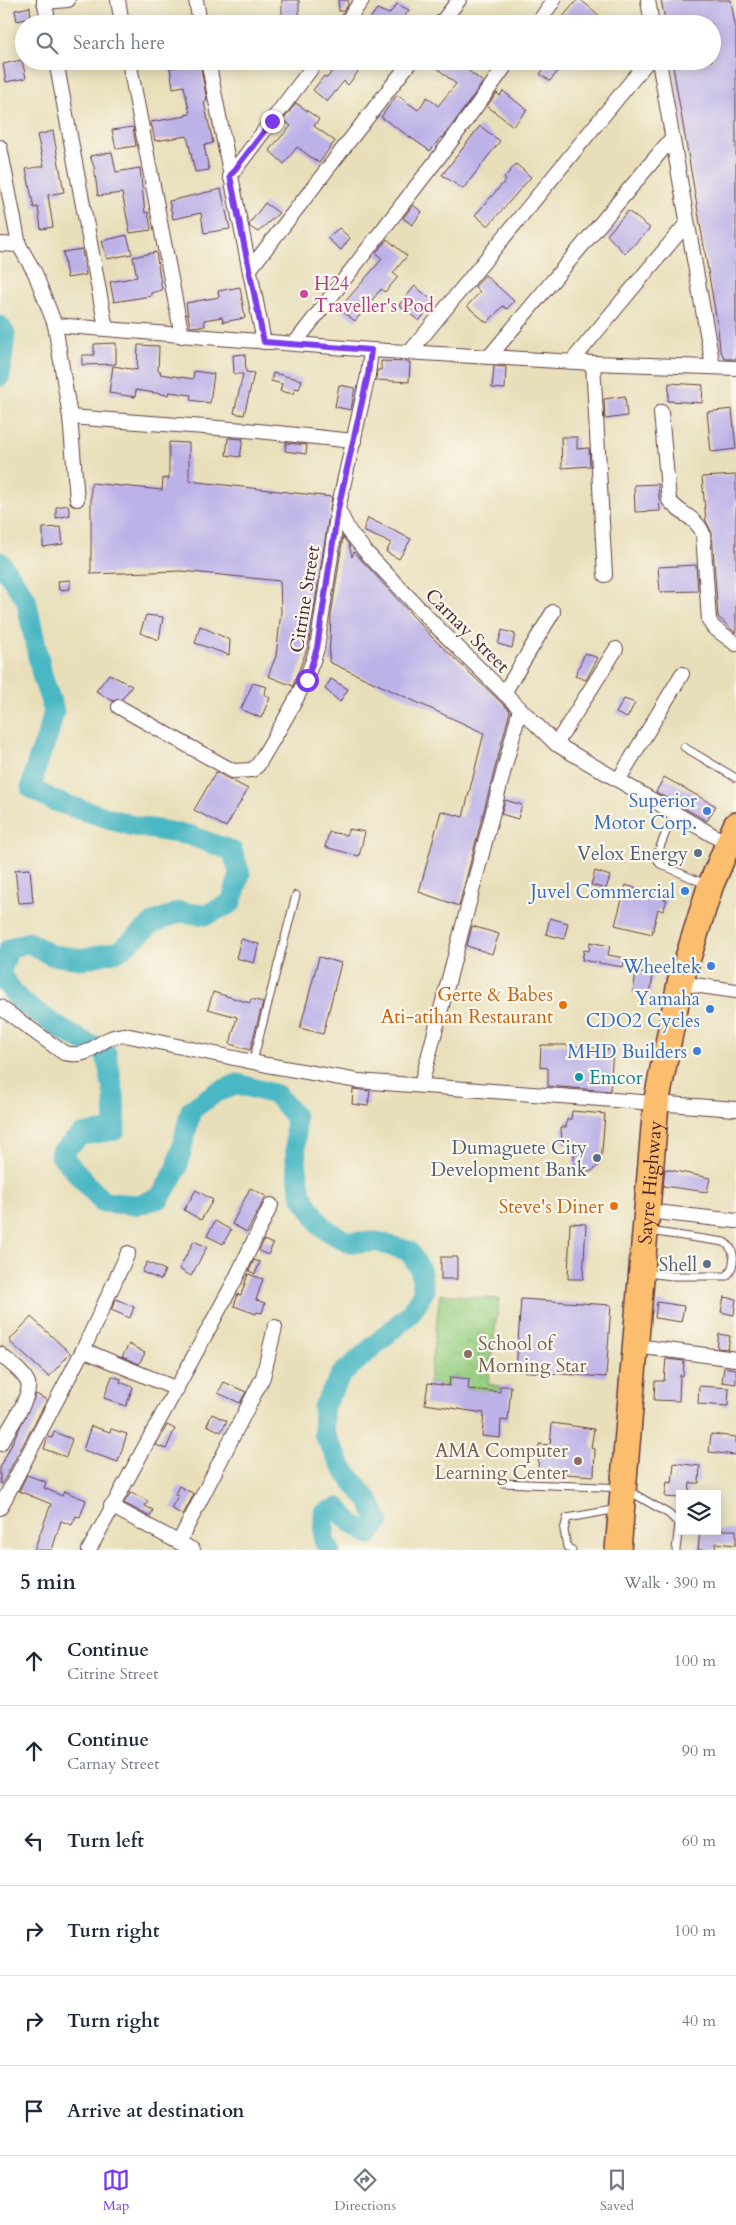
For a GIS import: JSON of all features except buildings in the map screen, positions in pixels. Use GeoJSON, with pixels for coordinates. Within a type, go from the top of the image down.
{"type":"FeatureCollection","features":[{"type":"Feature","properties":{"kind":"highway","name":"Sayre Highway"},"geometry":{"type":"LineString","coordinates":[[618,1550],[656,1104],[680,983],[710,887],[732,834]]}},
{"type":"Feature","properties":{"kind":"street"},"geometry":{"type":"LineString","coordinates":[[47,15],[44,1],[68,0]]}},
{"type":"Feature","properties":{"kind":"street"},"geometry":{"type":"LineString","coordinates":[[118,0],[120,15]]}},
{"type":"Feature","properties":{"kind":"street"},"geometry":{"type":"LineString","coordinates":[[196,0],[198,15]]}},
{"type":"Feature","properties":{"kind":"street"},"geometry":{"type":"LineString","coordinates":[[351,15],[362,0]]}},
{"type":"Feature","properties":{"kind":"street"},"geometry":{"type":"LineString","coordinates":[[447,15],[459,0]]}},
{"type":"Feature","properties":{"kind":"street"},"geometry":{"type":"LineString","coordinates":[[543,15],[554,0]]}},
{"type":"Feature","properties":{"kind":"street"},"geometry":{"type":"LineString","coordinates":[[648,0],[650,15]]}},
{"type":"Feature","properties":{"kind":"street"},"geometry":{"type":"LineString","coordinates":[[58,70],[106,328]]}},
{"type":"Feature","properties":{"kind":"street"},"geometry":{"type":"LineString","coordinates":[[131,70],[182,336]]}},
{"type":"Feature","properties":{"kind":"street"},"geometry":{"type":"LineString","coordinates":[[210,70],[264,342]]}},
{"type":"Feature","properties":{"kind":"street"},"geometry":{"type":"LineString","coordinates":[[230,176],[310,70]]}},
{"type":"Feature","properties":{"kind":"street"},"geometry":{"type":"LineString","coordinates":[[250,268],[404,70]]}},
{"type":"Feature","properties":{"kind":"street"},"geometry":{"type":"LineString","coordinates":[[295,343],[449,144],[502,70]]}},
{"type":"Feature","properties":{"kind":"street"},"geometry":{"type":"LineString","coordinates":[[410,352],[641,70]]}},
{"type":"Feature","properties":{"kind":"street"},"geometry":{"type":"LineString","coordinates":[[661,70],[713,367]]}},
{"type":"Feature","properties":{"kind":"street"},"geometry":{"type":"LineString","coordinates":[[489,357],[672,138]]}},
{"type":"Feature","properties":{"kind":"street"},"geometry":{"type":"LineString","coordinates":[[0,147],[19,245],[35,273],[55,325],[70,417],[77,499]]}},
{"type":"Feature","properties":{"kind":"street"},"geometry":{"type":"LineString","coordinates":[[572,361],[688,223]]}},
{"type":"Feature","properties":{"kind":"street"},"geometry":{"type":"LineString","coordinates":[[0,244],[19,245]]}},
{"type":"Feature","properties":{"kind":"street"},"geometry":{"type":"LineString","coordinates":[[55,325],[371,350],[593,363],[736,368]]}},
{"type":"Feature","properties":{"kind":"street"},"geometry":{"type":"LineString","coordinates":[[338,509],[368,375],[371,350]]}},
{"type":"Feature","properties":{"kind":"street"},"geometry":{"type":"LineString","coordinates":[[593,363],[605,575]]}},
{"type":"Feature","properties":{"kind":"street"},"geometry":{"type":"LineString","coordinates":[[661,412],[669,500],[674,507],[701,527],[709,620],[718,632],[736,644]]}},
{"type":"Feature","properties":{"kind":"street"},"geometry":{"type":"LineString","coordinates":[[70,417],[234,429],[354,441]]}},
{"type":"Feature","properties":{"kind":"street","name":"Carnay Street"},"geometry":{"type":"LineString","coordinates":[[338,509],[349,531],[366,552],[434,624],[556,744],[674,812],[732,834]]}},
{"type":"Feature","properties":{"kind":"street","name":"Citrine Street"},"geometry":{"type":"LineString","coordinates":[[119,707],[233,771],[252,770],[258,765],[307,680],[313,664],[338,509]]}},
{"type":"Feature","properties":{"kind":"street"},"geometry":{"type":"LineString","coordinates":[[504,693],[553,612]]}},
{"type":"Feature","properties":{"kind":"street"},"geometry":{"type":"LineString","coordinates":[[556,744],[616,649]]}},
{"type":"Feature","properties":{"kind":"street"},"geometry":{"type":"LineString","coordinates":[[619,779],[682,674]]}},
{"type":"Feature","properties":{"kind":"street"},"geometry":{"type":"LineString","coordinates":[[421,1085],[520,709]]}},
{"type":"Feature","properties":{"kind":"street"},"geometry":{"type":"LineString","coordinates":[[680,983],[736,991]]}},
{"type":"Feature","properties":{"kind":"street"},"geometry":{"type":"LineString","coordinates":[[0,1007],[64,1053],[76,1056],[85,1054],[104,1040],[116,1035],[125,1035],[358,1081],[736,1109]]}},
{"type":"Feature","properties":{"kind":"street"},"geometry":{"type":"LineString","coordinates":[[89,1550],[112,1506],[143,1454],[234,1282],[271,1206]]}},
{"type":"Feature","properties":{"kind":"street"},"geometry":{"type":"LineString","coordinates":[[646,1221],[736,1221]]}},
{"type":"Feature","properties":{"kind":"street"},"geometry":{"type":"LineString","coordinates":[[0,1508],[83,1350],[128,1254]]}},
{"type":"Feature","properties":{"kind":"street"},"geometry":{"type":"LineString","coordinates":[[179,1542],[263,1377],[275,1327]]}},
{"type":"Feature","properties":{"kind":"street"},"geometry":{"type":"LineString","coordinates":[[636,1346],[736,1359]]}},
{"type":"Feature","properties":{"kind":"street"},"geometry":{"type":"LineString","coordinates":[[83,1350],[177,1389]]}},
{"type":"Feature","properties":{"kind":"street"},"geometry":{"type":"LineString","coordinates":[[0,1354],[28,1383],[27,1394],[4,1428],[0,1444]]}},
{"type":"Feature","properties":{"kind":"street"},"geometry":{"type":"LineString","coordinates":[[112,1506],[193,1550]]}},
{"type":"Feature","properties":{"kind":"lane"},"geometry":{"type":"LineString","coordinates":[[684,747],[736,778]]}},
{"type":"Feature","properties":{"kind":"lane"},"geometry":{"type":"LineString","coordinates":[[674,812],[656,857],[660,864],[710,887]]}},
{"type":"Feature","properties":{"kind":"lane"},"geometry":{"type":"LineString","coordinates":[[253,1061],[296,895]]}},
{"type":"Feature","properties":{"kind":"lane"},"geometry":{"type":"LineString","coordinates":[[642,1272],[672,1276],[727,1276],[733,1268],[734,1250],[724,1242],[646,1221]]}},
{"type":"Feature","properties":{"kind":"lane"},"geometry":{"type":"LineString","coordinates":[[503,1483],[623,1498],[670,1514],[678,1524],[676,1550]]}},
{"type":"Feature","properties":{"kind":"lane"},"geometry":{"type":"LineString","coordinates":[[572,1550],[567,1547],[564,1530],[567,1518],[623,1498]]}},
{"type":"Feature","properties":{"kind":"green space"},"geometry":{"type":"Polygon","coordinates":[[[440,1294],[499,1299],[488,1384],[500,1386],[497,1419],[488,1391],[467,1389],[468,1379],[450,1377],[449,1386],[429,1383],[440,1294]]]}},
{"type":"Feature","properties":{"kind":"waterway"},"geometry":{"type":"LineString","coordinates":[[0,326],[5,334],[0,376]]}},
{"type":"Feature","properties":{"kind":"waterway"},"geometry":{"type":"LineString","coordinates":[[0,562],[26,599],[42,675],[54,711],[31,788],[54,801],[133,826],[189,835],[232,851],[240,874],[231,903],[206,915],[179,912],[153,923],[119,951],[82,959],[51,955],[28,942],[9,949],[0,974]]}},
{"type":"Feature","properties":{"kind":"waterway"},"geometry":{"type":"LineString","coordinates":[[0,974],[19,1000],[64,1031],[106,1053],[114,1095],[115,1130],[81,1135],[60,1154],[103,1202],[136,1205],[160,1198],[177,1168],[191,1110],[215,1093],[238,1084],[277,1095],[295,1117],[296,1162],[301,1194],[322,1227],[347,1242],[377,1242],[409,1251],[420,1269],[424,1291],[410,1314],[342,1374],[323,1407],[324,1434],[344,1470],[369,1501],[379,1521],[370,1534],[351,1523],[338,1508],[324,1514],[324,1541],[330,1550]]}},
{"type":"Feature","properties":{"kind":"place","name":"H24 Traveller's Pod"},"geometry":{"type":"Point","coordinates":[304,294]}},
{"type":"Feature","properties":{"kind":"place","name":"Superior Motor Corp."},"geometry":{"type":"Point","coordinates":[707,811]}},
{"type":"Feature","properties":{"kind":"place","name":"Velox Energy"},"geometry":{"type":"Point","coordinates":[698,853]}},
{"type":"Feature","properties":{"kind":"place","name":"Juvel Commercial"},"geometry":{"type":"Point","coordinates":[685,891]}},
{"type":"Feature","properties":{"kind":"place","name":"Wheeltek"},"geometry":{"type":"Point","coordinates":[711,966]}},
{"type":"Feature","properties":{"kind":"place","name":"Gerte & Babes Ati-atihan Restaurant"},"geometry":{"type":"Point","coordinates":[563,1005]}},
{"type":"Feature","properties":{"kind":"place","name":"Yamaha CDO2 Cycles"},"geometry":{"type":"Point","coordinates":[710,1009]}},
{"type":"Feature","properties":{"kind":"place","name":"MHD Builders"},"geometry":{"type":"Point","coordinates":[697,1051]}},
{"type":"Feature","properties":{"kind":"place","name":"Emcor"},"geometry":{"type":"Point","coordinates":[579,1077]}},
{"type":"Feature","properties":{"kind":"place","name":"Dumaguete City Development Bank"},"geometry":{"type":"Point","coordinates":[597,1158]}},
{"type":"Feature","properties":{"kind":"place","name":"Steve's Diner"},"geometry":{"type":"Point","coordinates":[614,1206]}},
{"type":"Feature","properties":{"kind":"place","name":"Shell"},"geometry":{"type":"Point","coordinates":[707,1264]}},
{"type":"Feature","properties":{"kind":"place","name":"School of Morning Star"},"geometry":{"type":"Point","coordinates":[468,1354]}},
{"type":"Feature","properties":{"kind":"place","name":"AMA Computer Learning Center"},"geometry":{"type":"Point","coordinates":[578,1461]}},
{"type":"Feature","properties":{"kind":"route"},"geometry":{"type":"LineString","coordinates":[[272,121],[230,176],[264,342],[371,350],[368,375],[338,509],[323,596],[317,648],[307,680]]}}]}
